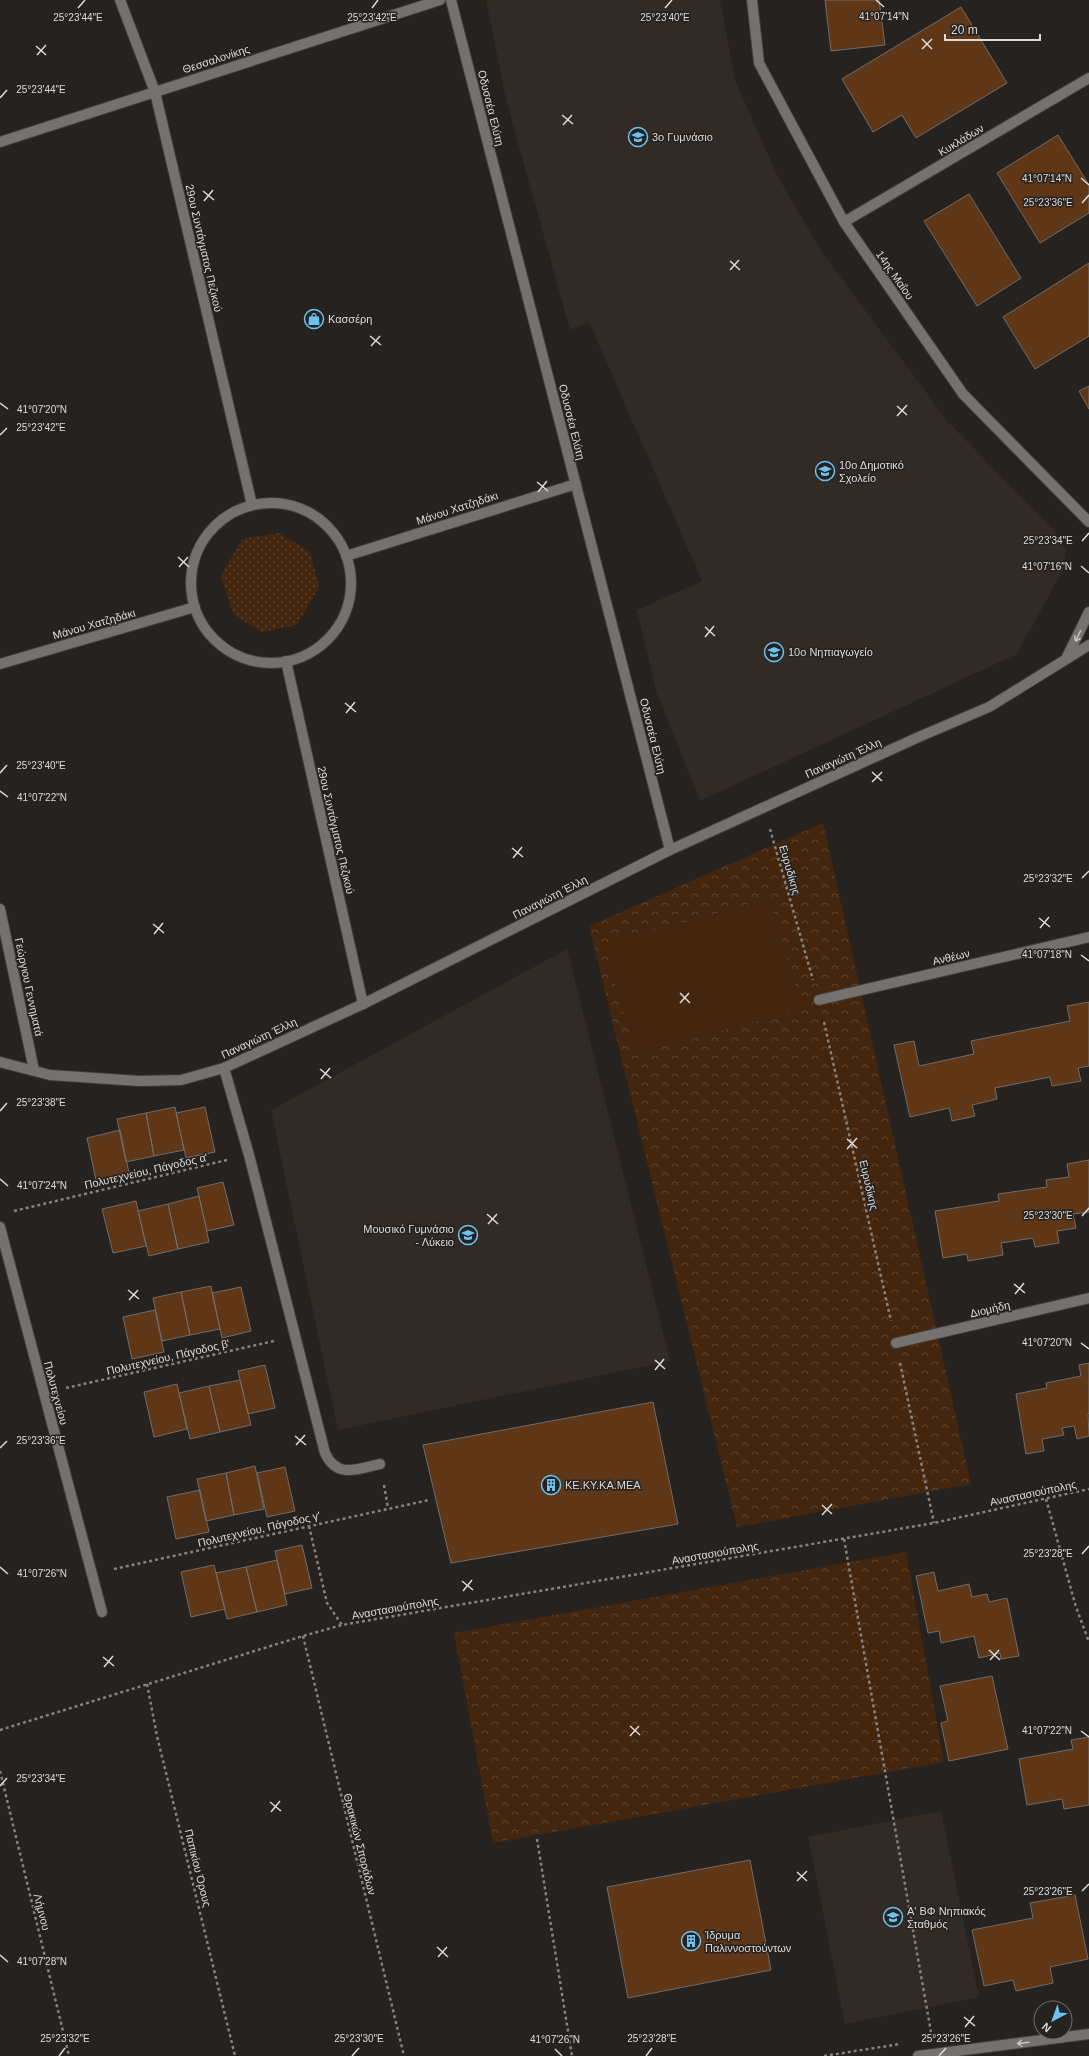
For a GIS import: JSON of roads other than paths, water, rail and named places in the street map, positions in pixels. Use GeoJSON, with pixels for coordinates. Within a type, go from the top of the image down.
{"type":"FeatureCollection","features":[{"type":"Feature","properties":{"kind":"street","name":"29ου Συντάγματος Πεζικού"},"geometry":{"type":"LineString","coordinates":[[120,0],[155,92],[252,505]]}},
{"type":"Feature","properties":{"kind":"street","name":"Θεσσαλονίκης"},"geometry":{"type":"LineString","coordinates":[[0,142],[440,0]]}},
{"type":"Feature","properties":{"kind":"street","name":"Οδυσσέα Ελύτη"},"geometry":{"type":"LineString","coordinates":[[451,0],[670,850]]}},
{"type":"Feature","properties":{"kind":"street","name":"14ης Μαΐου"},"geometry":{"type":"LineString","coordinates":[[752,0],[759,63],[844,222],[963,394],[1089,522]]}},
{"type":"Feature","properties":{"kind":"street","name":"Κυκλάδων"},"geometry":{"type":"LineString","coordinates":[[844,222],[1089,78]]}},
{"type":"Feature","properties":{"kind":"street","name":"Μάνου Χατζηδάκι"},"geometry":{"type":"LineString","coordinates":[[346,556],[576,484]]}},
{"type":"Feature","properties":{"kind":"street"},"geometry":{"type":"LineString","coordinates":[[268,502],[286,504],[305,510],[321,520],[334,534],[346,556],[350,568],[351,588],[348,606],[340,624],[328,640],[312,652],[294,660],[276,663],[256,662],[237,656],[220,645],[206,631],[191,595],[191,575],[194,556],[203,539],[215,524],[231,512],[252,505],[268,502]]}},
{"type":"Feature","properties":{"kind":"street","name":"Μάνου Χατζηδάκι"},"geometry":{"type":"LineString","coordinates":[[0,664],[195,607]]}},
{"type":"Feature","properties":{"kind":"street"},"geometry":{"type":"LineString","coordinates":[[1066,660],[1089,612]]}},
{"type":"Feature","properties":{"kind":"street","name":"Παναγιώτη Έλλη"},"geometry":{"type":"LineString","coordinates":[[0,1062],[50,1074],[139,1081],[181,1080],[224,1068],[363,1004],[670,850],[921,736],[989,707],[1089,645]]}},
{"type":"Feature","properties":{"kind":"street","name":"29ου Συντάγματος Πεζικού"},"geometry":{"type":"LineString","coordinates":[[286,661],[363,1004]]}},
{"type":"Feature","properties":{"kind":"street","name":"Γεώργιου Γεννηματά"},"geometry":{"type":"LineString","coordinates":[[0,909],[34,1070]]}},
{"type":"Feature","properties":{"kind":"street","name":"Ανθέων"},"geometry":{"type":"LineString","coordinates":[[819,1000],[1089,937]]}},
{"type":"Feature","properties":{"kind":"street"},"geometry":{"type":"LineString","coordinates":[[224,1068],[249,1155],[325,1453],[329,1461],[335,1467],[344,1470],[380,1464]]}},
{"type":"Feature","properties":{"kind":"street","name":"Πολυτεχνείου"},"geometry":{"type":"LineString","coordinates":[[0,1227],[102,1612]]}},
{"type":"Feature","properties":{"kind":"street","name":"Διομήδη"},"geometry":{"type":"LineString","coordinates":[[896,1343],[1089,1298]]}},
{"type":"Feature","properties":{"kind":"street"},"geometry":{"type":"LineString","coordinates":[[918,2056],[1089,2034]]}},
{"type":"Feature","properties":{"kind":"place","name":"3ο Γυμνάσιο"},"geometry":{"type":"Point","coordinates":[638,137]}},
{"type":"Feature","properties":{"kind":"place","name":"Κασσέρη"},"geometry":{"type":"Point","coordinates":[314,319]}},
{"type":"Feature","properties":{"kind":"place","name":"10ο Δημοτικό Σχολείο"},"geometry":{"type":"Point","coordinates":[825,471]}},
{"type":"Feature","properties":{"kind":"place","name":"10ο Νηπιαγωγείο"},"geometry":{"type":"Point","coordinates":[774,652]}},
{"type":"Feature","properties":{"kind":"place","name":"Μουσικό Γυμνάσιο - Λύκειο"},"geometry":{"type":"Point","coordinates":[468,1235]}},
{"type":"Feature","properties":{"kind":"place","name":"ΚΕ.ΚΥ.ΚΑ.ΜΕΑ"},"geometry":{"type":"Point","coordinates":[551,1485]}},
{"type":"Feature","properties":{"kind":"place","name":"Α' ΒΦ Νηπιακός Σταθμός"},"geometry":{"type":"Point","coordinates":[893,1917]}},
{"type":"Feature","properties":{"kind":"place","name":"Ίδρυμα Παλιννοστούντων"},"geometry":{"type":"Point","coordinates":[691,1941]}}]}
